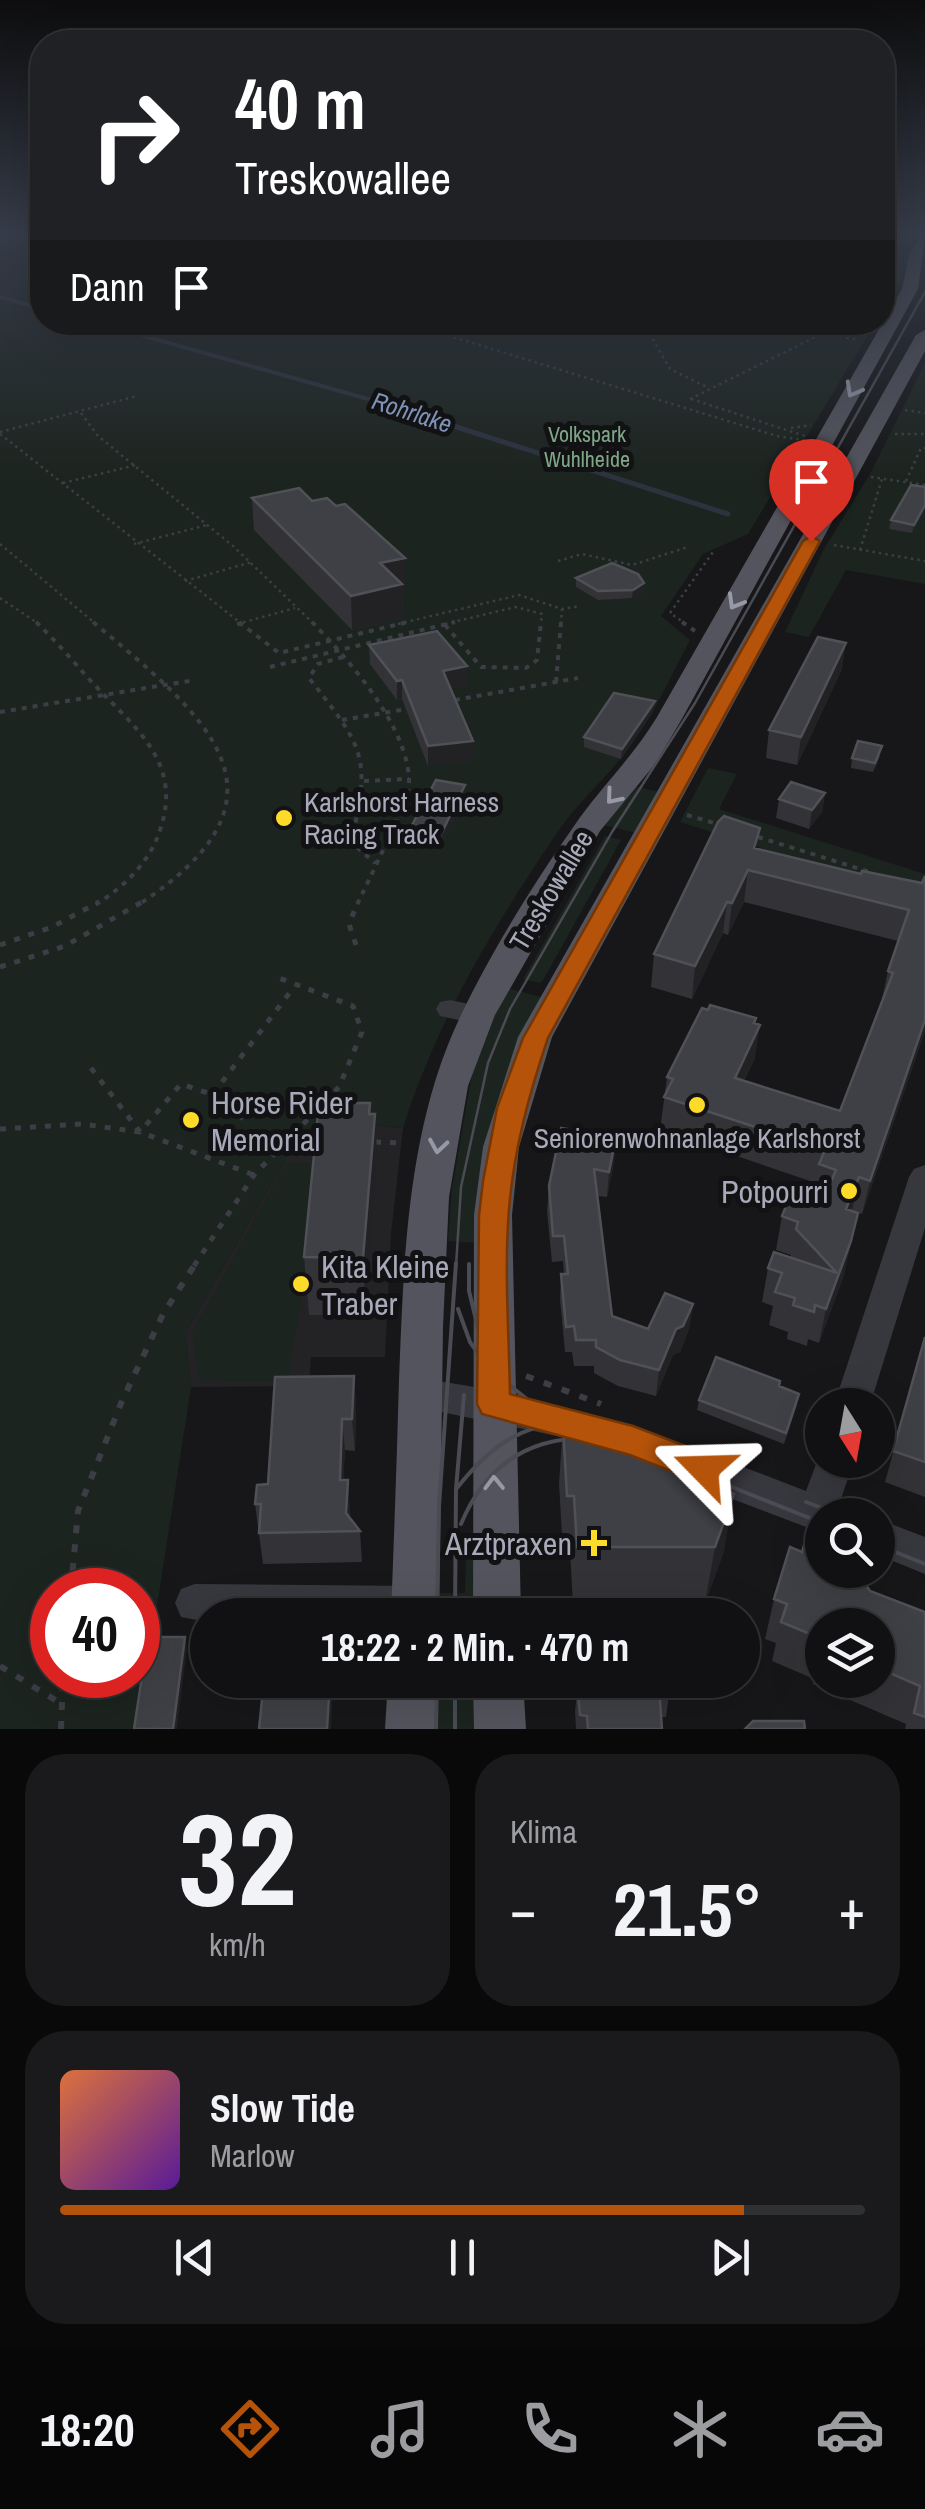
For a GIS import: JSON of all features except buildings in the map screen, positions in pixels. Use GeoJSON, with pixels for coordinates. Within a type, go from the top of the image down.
{"type":"FeatureCollection","features":[{"type":"Feature","properties":{"kind":"main road","name":"Treskowallee"},"geometry":{"type":"LineString","coordinates":[[415,1598],[422,1327],[434,1168],[464,1012],[587,828],[646,757],[819,435],[881,335]]}},
{"type":"Feature","properties":{"kind":"main road","name":"Treskowallee"},"geometry":{"type":"LineString","coordinates":[[496,1598],[494,1215],[511,1108],[536,1038],[925,335]]}},
{"type":"Feature","properties":{"kind":"main road"},"geometry":{"type":"LineString","coordinates":[[411,1729],[412,1698]]}},
{"type":"Feature","properties":{"kind":"main road"},"geometry":{"type":"LineString","coordinates":[[499,1698],[500,1729]]}},
{"type":"Feature","properties":{"kind":"street"},"geometry":{"type":"LineString","coordinates":[[857,1388],[925,1177]]}},
{"type":"Feature","properties":{"kind":"street"},"geometry":{"type":"LineString","coordinates":[[422,1394],[494,1404],[633,1441],[805,1508]]}},
{"type":"Feature","properties":{"kind":"street"},"geometry":{"type":"LineString","coordinates":[[895,1544],[925,1556]]}},
{"type":"Feature","properties":{"kind":"path"},"geometry":{"type":"LineString","coordinates":[[447,335],[777,436],[819,435]]}},
{"type":"Feature","properties":{"kind":"path"},"geometry":{"type":"LineString","coordinates":[[651,335],[670,369],[710,388]]}},
{"type":"Feature","properties":{"kind":"path"},"geometry":{"type":"LineString","coordinates":[[819,435],[786,429],[690,398],[824,335]]}},
{"type":"Feature","properties":{"kind":"path"},"geometry":{"type":"LineString","coordinates":[[832,335],[868,341]]}},
{"type":"Feature","properties":{"kind":"path"},"geometry":{"type":"LineString","coordinates":[[0,433],[138,396]]}},
{"type":"Feature","properties":{"kind":"path"},"geometry":{"type":"LineString","coordinates":[[81,413],[98,436],[252,562],[330,641],[385,714],[410,779],[350,924],[356,945]]}},
{"type":"Feature","properties":{"kind":"path"},"geometry":{"type":"LineString","coordinates":[[786,429],[819,435]]}},
{"type":"Feature","properties":{"kind":"path"},"geometry":{"type":"LineString","coordinates":[[0,433],[134,544],[278,653],[520,594],[562,609],[580,606]]}},
{"type":"Feature","properties":{"kind":"path"},"geometry":{"type":"LineString","coordinates":[[889,433],[925,434],[923,448],[906,482]]}},
{"type":"Feature","properties":{"kind":"path"},"geometry":{"type":"LineString","coordinates":[[62,484],[136,465]]}},
{"type":"Feature","properties":{"kind":"path"},"geometry":{"type":"LineString","coordinates":[[866,476],[925,485]]}},
{"type":"Feature","properties":{"kind":"path"},"geometry":{"type":"LineString","coordinates":[[860,550],[882,479]]}},
{"type":"Feature","properties":{"kind":"path"},"geometry":{"type":"LineString","coordinates":[[134,544],[209,524]]}},
{"type":"Feature","properties":{"kind":"path"},"geometry":{"type":"LineString","coordinates":[[0,544],[162,685],[217,742],[228,781],[220,828],[186,870],[130,912],[43,958],[0,967]]}},
{"type":"Feature","properties":{"kind":"path"},"geometry":{"type":"LineString","coordinates":[[829,544],[925,562]]}},
{"type":"Feature","properties":{"kind":"path"},"geometry":{"type":"LineString","coordinates":[[558,561],[582,554],[632,564],[688,547]]}},
{"type":"Feature","properties":{"kind":"path"},"geometry":{"type":"LineString","coordinates":[[698,634],[670,613],[714,552]]}},
{"type":"Feature","properties":{"kind":"path"},"geometry":{"type":"LineString","coordinates":[[185,581],[252,562]]}},
{"type":"Feature","properties":{"kind":"path"},"geometry":{"type":"LineString","coordinates":[[0,598],[23,608],[105,694],[156,756],[170,793],[160,839],[136,874],[74,916],[33,937],[0,945]]}},
{"type":"Feature","properties":{"kind":"path"},"geometry":{"type":"LineString","coordinates":[[270,667],[336,649],[516,607],[542,614],[537,660],[526,668],[481,667],[445,624]]}},
{"type":"Feature","properties":{"kind":"path"},"geometry":{"type":"LineString","coordinates":[[237,624],[296,608]]}},
{"type":"Feature","properties":{"kind":"path"},"geometry":{"type":"LineString","coordinates":[[556,682],[562,609]]}},
{"type":"Feature","properties":{"kind":"path"},"geometry":{"type":"LineString","coordinates":[[343,657],[318,664],[309,678],[342,720],[364,781],[351,842],[375,862]]}},
{"type":"Feature","properties":{"kind":"path"},"geometry":{"type":"LineString","coordinates":[[442,703],[578,678]]}},
{"type":"Feature","properties":{"kind":"path"},"geometry":{"type":"LineString","coordinates":[[0,712],[195,680]]}},
{"type":"Feature","properties":{"kind":"path"},"geometry":{"type":"LineString","coordinates":[[342,720],[423,706]]}},
{"type":"Feature","properties":{"kind":"path"},"geometry":{"type":"LineString","coordinates":[[364,781],[410,779]]}},
{"type":"Feature","properties":{"kind":"path"},"geometry":{"type":"LineString","coordinates":[[678,812],[734,829]]}},
{"type":"Feature","properties":{"kind":"path"},"geometry":{"type":"LineString","coordinates":[[754,835],[887,877]]}},
{"type":"Feature","properties":{"kind":"path"},"geometry":{"type":"LineString","coordinates":[[72,1568],[78,1512],[122,1401],[163,1314],[254,1174],[340,1088],[362,1032],[352,1006],[279,978]]}},
{"type":"Feature","properties":{"kind":"path"},"geometry":{"type":"LineString","coordinates":[[212,1094],[296,985]]}},
{"type":"Feature","properties":{"kind":"path"},"geometry":{"type":"LineString","coordinates":[[91,1068],[140,1132]]}},
{"type":"Feature","properties":{"kind":"path"},"geometry":{"type":"LineString","coordinates":[[140,1132],[181,1084],[249,1108],[211,1156]]}},
{"type":"Feature","properties":{"kind":"path"},"geometry":{"type":"LineString","coordinates":[[0,1128],[82,1124],[140,1132],[254,1174]]}},
{"type":"Feature","properties":{"kind":"path"},"geometry":{"type":"LineString","coordinates":[[289,1139],[328,1140]]}},
{"type":"Feature","properties":{"kind":"path"},"geometry":{"type":"LineString","coordinates":[[366,1142],[405,1143]]}},
{"type":"Feature","properties":{"kind":"path"},"geometry":{"type":"LineString","coordinates":[[0,1666],[60,1703]]}},
{"type":"Feature","properties":{"kind":"path"},"geometry":{"type":"LineString","coordinates":[[61,1698],[62,1729]]}},
{"type":"Feature","properties":{"kind":"shaded area","name":"Kita Kleine Traber"},"geometry":{"type":"Polygon","coordinates":[[[320,1121],[403,1128],[391,1234],[385,1357],[311,1357],[309,1386],[191,1387],[185,1333],[286,1158],[320,1121]]]}},
{"type":"Feature","properties":{"kind":"green space","name":"Karlshorst Harness Racing Track"},"geometry":{"type":"Polygon","coordinates":[[[0,316],[30,316],[30,335],[868,335],[748,534],[703,554],[661,616],[690,640],[641,730],[564,823],[490,939],[450,1012],[403,1128],[320,1121],[286,1158],[185,1333],[191,1387],[160,1587],[160,1568],[30,1568],[30,1698],[143,1698],[138,1729],[0,1729],[0,316]]]}},
{"type":"Feature","properties":{"kind":"green space"},"geometry":{"type":"Polygon","coordinates":[[[925,363],[925,584],[846,570],[809,637],[785,632],[824,549],[870,474],[925,363]]]}},
{"type":"Feature","properties":{"kind":"green space"},"geometry":{"type":"Polygon","coordinates":[[[708,768],[737,774],[719,809],[925,874],[925,901],[680,822],[708,768]]]}},
{"type":"Feature","properties":{"kind":"green space"},"geometry":{"type":"Polygon","coordinates":[[[634,786],[659,792],[637,833],[603,825],[634,786]]]}},
{"type":"Feature","properties":{"kind":"green space"},"geometry":{"type":"Polygon","coordinates":[[[605,836],[621,840],[546,975],[541,983],[523,979],[605,836]]]}},
{"type":"Feature","properties":{"kind":"green space"},"geometry":{"type":"Polygon","coordinates":[[[506,988],[545,998],[517,1053],[495,1110],[484,1161],[478,1243],[448,1241],[452,1188],[472,1074],[506,988]]]}},
{"type":"Feature","properties":{"kind":"green space"},"geometry":{"type":"Polygon","coordinates":[[[286,1162],[319,1164],[307,1269],[287,1382],[199,1380],[192,1333],[286,1162]]]}},
{"type":"Feature","properties":{"kind":"green space"},"geometry":{"type":"Polygon","coordinates":[[[466,1555],[482,1556],[482,1598],[430,1598],[430,1593],[465,1593],[466,1555]]]}},
{"type":"Feature","properties":{"kind":"green space"},"geometry":{"type":"Polygon","coordinates":[[[429,1698],[483,1698],[483,1729],[428,1729],[429,1698]]]}},
{"type":"Feature","properties":{"kind":"waterway","name":"Rohrlake"},"geometry":{"type":"LineString","coordinates":[[140,335],[393,406]]}},
{"type":"Feature","properties":{"kind":"waterway","name":"Rohrlake"},"geometry":{"type":"LineString","coordinates":[[385,404],[728,514]]}},
{"type":"Feature","properties":{"kind":"tram line"},"geometry":{"type":"LineString","coordinates":[[456,1266],[461,1187],[488,1063],[510,1009],[612,832],[695,703],[912,316]]}},
{"type":"Feature","properties":{"kind":"tram line"},"geometry":{"type":"LineString","coordinates":[[437,1598],[439,1506],[456,1263]]}},
{"type":"Feature","properties":{"kind":"tram line"},"geometry":{"type":"LineString","coordinates":[[469,1264],[469,1291],[478,1328]]}},
{"type":"Feature","properties":{"kind":"tram line"},"geometry":{"type":"LineString","coordinates":[[458,1309],[470,1342],[489,1369],[542,1411],[805,1516]]}},
{"type":"Feature","properties":{"kind":"tram line"},"geometry":{"type":"LineString","coordinates":[[455,1598],[456,1489],[464,1395]]}},
{"type":"Feature","properties":{"kind":"tram line"},"geometry":{"type":"LineString","coordinates":[[457,1488],[504,1442],[548,1424],[566,1422]]}},
{"type":"Feature","properties":{"kind":"tram line"},"geometry":{"type":"LineString","coordinates":[[461,1524],[482,1486],[511,1459],[547,1443],[590,1438]]}},
{"type":"Feature","properties":{"kind":"tram line"},"geometry":{"type":"LineString","coordinates":[[895,1552],[925,1564]]}},
{"type":"Feature","properties":{"kind":"tram line"},"geometry":{"type":"LineString","coordinates":[[436,1729],[437,1698]]}},
{"type":"Feature","properties":{"kind":"tram line"},"geometry":{"type":"LineString","coordinates":[[455,1698],[455,1729]]}},
{"type":"Feature","properties":{"kind":"place","name":"Karlshorst Harness Racing Track"},"geometry":{"type":"Point","coordinates":[284,818]}},
{"type":"Feature","properties":{"kind":"place","name":"Seniorenwohnanlage Karlshorst"},"geometry":{"type":"Point","coordinates":[697,1105]}},
{"type":"Feature","properties":{"kind":"place","name":"Horse Rider Memorial"},"geometry":{"type":"Point","coordinates":[191,1120]}},
{"type":"Feature","properties":{"kind":"place","name":"Potpourri"},"geometry":{"type":"Point","coordinates":[849,1191]}},
{"type":"Feature","properties":{"kind":"place","name":"Kita Kleine Traber"},"geometry":{"type":"Point","coordinates":[301,1284]}},
{"type":"Feature","properties":{"kind":"place","name":"Arztpraxen"},"geometry":{"type":"Point","coordinates":[594,1543]}},
{"type":"Feature","properties":{"kind":"route"},"geometry":{"type":"LineString","coordinates":[[704,1469],[633,1441],[494,1404],[492,1306],[497,1181],[511,1108],[536,1038],[811,541]]}},
{"type":"Feature","properties":{"kind":"park label","name":"Volkspark Wuhlheide"},"geometry":{"type":"Point","coordinates":[587,446]}}]}
